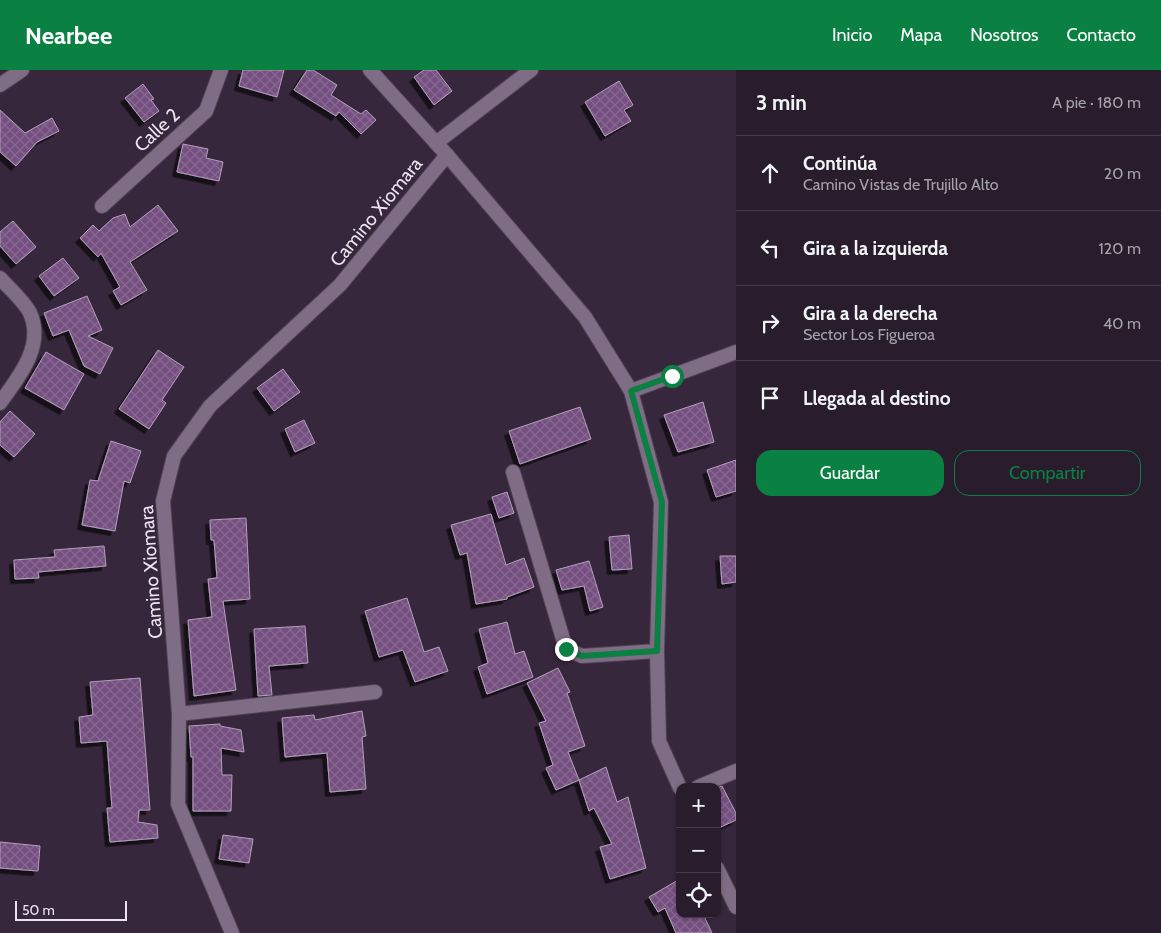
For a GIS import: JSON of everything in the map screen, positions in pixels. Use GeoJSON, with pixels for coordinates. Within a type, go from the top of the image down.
{"type":"FeatureCollection","features":[{"type":"Feature","properties":{"kind":"street"},"geometry":{"type":"LineString","coordinates":[[0,84],[22,70]]}},
{"type":"Feature","properties":{"kind":"street","name":"Calle 2"},"geometry":{"type":"LineString","coordinates":[[102,206],[206,110],[221,70]]}},
{"type":"Feature","properties":{"kind":"street"},"geometry":{"type":"LineString","coordinates":[[370,70],[447,155],[586,317],[631,391],[662,502],[657,651],[659,741],[678,783]]}},
{"type":"Feature","properties":{"kind":"street"},"geometry":{"type":"LineString","coordinates":[[436,143],[531,70]]}},
{"type":"Feature","properties":{"kind":"street","name":"Camino Xiomara"},"geometry":{"type":"LineString","coordinates":[[232,933],[178,804],[179,714],[163,501],[174,456],[210,406],[340,285],[447,155]]}},
{"type":"Feature","properties":{"kind":"street"},"geometry":{"type":"LineString","coordinates":[[0,278],[30,313],[36,338],[21,374],[0,403]]}},
{"type":"Feature","properties":{"kind":"street"},"geometry":{"type":"LineString","coordinates":[[631,391],[736,352]]}},
{"type":"Feature","properties":{"kind":"street"},"geometry":{"type":"LineString","coordinates":[[512,472],[566,649],[582,656],[657,651]]}},
{"type":"Feature","properties":{"kind":"street"},"geometry":{"type":"LineString","coordinates":[[179,714],[376,692]]}},
{"type":"Feature","properties":{"kind":"street"},"geometry":{"type":"LineString","coordinates":[[708,783],[736,771]]}},
{"type":"Feature","properties":{"kind":"street"},"geometry":{"type":"LineString","coordinates":[[719,873],[736,907]]}},
{"type":"Feature","properties":{"kind":"building"},"geometry":{"type":"Polygon","coordinates":[[[243,70],[284,70],[277,97],[239,86],[243,70]]]}},
{"type":"Feature","properties":{"kind":"building"},"geometry":{"type":"Polygon","coordinates":[[[307,70],[313,70],[337,85],[331,95],[361,114],[366,110],[376,120],[361,134],[339,112],[336,116],[294,90],[307,70]]]}},
{"type":"Feature","properties":{"kind":"building"},"geometry":{"type":"Polygon","coordinates":[[[424,70],[436,70],[452,91],[434,105],[414,77],[424,70]]]}},
{"type":"Feature","properties":{"kind":"building"},"geometry":{"type":"Polygon","coordinates":[[[619,81],[633,105],[624,110],[631,121],[605,136],[585,102],[619,81]]]}},
{"type":"Feature","properties":{"kind":"building"},"geometry":{"type":"Polygon","coordinates":[[[143,84],[154,99],[151,100],[159,111],[144,122],[125,98],[143,84]]]}},
{"type":"Feature","properties":{"kind":"building"},"geometry":{"type":"Polygon","coordinates":[[[0,110],[25,133],[52,118],[59,131],[37,142],[16,166],[0,152],[0,110]]]}},
{"type":"Feature","properties":{"kind":"building"},"geometry":{"type":"Polygon","coordinates":[[[183,144],[208,149],[206,158],[223,162],[219,181],[177,172],[183,144]]]}},
{"type":"Feature","properties":{"kind":"building"},"geometry":{"type":"Polygon","coordinates":[[[158,205],[178,231],[130,262],[147,290],[121,305],[113,291],[120,287],[101,253],[98,257],[80,238],[93,225],[99,231],[113,218],[125,214],[130,227],[158,205]]]}},
{"type":"Feature","properties":{"kind":"building"},"geometry":{"type":"Polygon","coordinates":[[[13,221],[36,247],[16,264],[0,246],[0,232],[13,221]]]}},
{"type":"Feature","properties":{"kind":"building"},"geometry":{"type":"Polygon","coordinates":[[[63,258],[79,278],[54,296],[39,276],[63,258]]]}},
{"type":"Feature","properties":{"kind":"building"},"geometry":{"type":"Polygon","coordinates":[[[87,296],[102,330],[88,336],[113,348],[100,374],[84,366],[69,330],[53,336],[44,313],[87,296]]]}},
{"type":"Feature","properties":{"kind":"building"},"geometry":{"type":"Polygon","coordinates":[[[158,350],[184,367],[162,400],[166,403],[149,429],[119,409],[158,350]]]}},
{"type":"Feature","properties":{"kind":"building"},"geometry":{"type":"Polygon","coordinates":[[[46,352],[84,374],[64,410],[25,388],[46,352]]]}},
{"type":"Feature","properties":{"kind":"building"},"geometry":{"type":"Polygon","coordinates":[[[283,369],[300,392],[274,411],[257,388],[283,369]]]}},
{"type":"Feature","properties":{"kind":"building"},"geometry":{"type":"Polygon","coordinates":[[[703,402],[714,442],[678,452],[664,415],[703,402]]]}},
{"type":"Feature","properties":{"kind":"building"},"geometry":{"type":"Polygon","coordinates":[[[580,407],[591,439],[520,464],[509,431],[580,407]]]}},
{"type":"Feature","properties":{"kind":"building"},"geometry":{"type":"Polygon","coordinates":[[[10,411],[35,434],[14,457],[0,445],[0,422],[10,411]]]}},
{"type":"Feature","properties":{"kind":"building"},"geometry":{"type":"Polygon","coordinates":[[[304,420],[315,443],[295,452],[285,429],[304,420]]]}},
{"type":"Feature","properties":{"kind":"building"},"geometry":{"type":"Polygon","coordinates":[[[111,441],[141,451],[130,483],[124,481],[115,531],[82,525],[90,480],[98,481],[111,441]]]}},
{"type":"Feature","properties":{"kind":"building"},"geometry":{"type":"Polygon","coordinates":[[[736,460],[736,491],[716,497],[707,470],[736,460]]]}},
{"type":"Feature","properties":{"kind":"building"},"geometry":{"type":"Polygon","coordinates":[[[507,492],[514,513],[499,518],[492,497],[507,492]]]}},
{"type":"Feature","properties":{"kind":"building"},"geometry":{"type":"Polygon","coordinates":[[[491,514],[506,565],[524,558],[534,587],[507,597],[507,599],[476,604],[467,553],[460,555],[451,525],[491,514]]]}},
{"type":"Feature","properties":{"kind":"building"},"geometry":{"type":"Polygon","coordinates":[[[246,518],[250,599],[223,601],[236,690],[194,696],[188,620],[212,617],[208,579],[217,578],[214,540],[211,540],[210,520],[246,518]]]}},
{"type":"Feature","properties":{"kind":"building"},"geometry":{"type":"Polygon","coordinates":[[[629,535],[632,569],[612,570],[609,537],[629,535]]]}},
{"type":"Feature","properties":{"kind":"building"},"geometry":{"type":"Polygon","coordinates":[[[104,546],[106,566],[38,572],[39,578],[15,579],[14,560],[55,557],[54,550],[104,546]]]}},
{"type":"Feature","properties":{"kind":"building"},"geometry":{"type":"Polygon","coordinates":[[[720,556],[736,556],[736,582],[722,584],[720,556]]]}},
{"type":"Feature","properties":{"kind":"building"},"geometry":{"type":"Polygon","coordinates":[[[589,561],[603,607],[590,611],[584,586],[562,590],[556,570],[589,561]]]}},
{"type":"Feature","properties":{"kind":"building"},"geometry":{"type":"Polygon","coordinates":[[[407,598],[424,652],[439,647],[448,671],[415,682],[403,650],[379,657],[365,611],[407,598]]]}},
{"type":"Feature","properties":{"kind":"building"},"geometry":{"type":"Polygon","coordinates":[[[507,622],[515,654],[524,651],[533,677],[487,694],[478,667],[488,663],[479,629],[507,622]]]}},
{"type":"Feature","properties":{"kind":"building"},"geometry":{"type":"Polygon","coordinates":[[[305,626],[308,663],[269,666],[272,695],[258,696],[254,629],[305,626]]]}},
{"type":"Feature","properties":{"kind":"building"},"geometry":{"type":"Polygon","coordinates":[[[558,668],[570,692],[567,693],[585,746],[568,752],[579,780],[556,790],[546,768],[553,765],[539,723],[546,721],[527,683],[558,668]]]}},
{"type":"Feature","properties":{"kind":"building"},"geometry":{"type":"Polygon","coordinates":[[[140,678],[150,810],[139,810],[138,822],[157,825],[158,838],[110,842],[107,808],[112,808],[107,741],[81,743],[79,717],[93,715],[90,682],[140,678]]]}},
{"type":"Feature","properties":{"kind":"building"},"geometry":{"type":"Polygon","coordinates":[[[362,711],[366,736],[362,737],[366,789],[330,792],[327,753],[285,757],[282,718],[314,715],[315,720],[362,711]]]}},
{"type":"Feature","properties":{"kind":"building"},"geometry":{"type":"Polygon","coordinates":[[[220,724],[220,726],[241,730],[244,752],[221,748],[222,775],[232,775],[231,811],[193,811],[193,757],[191,757],[189,726],[220,724]]]}},
{"type":"Feature","properties":{"kind":"building"},"geometry":{"type":"Polygon","coordinates":[[[606,767],[617,802],[628,797],[646,868],[610,879],[600,847],[612,844],[594,808],[589,811],[579,780],[606,767]]]}},
{"type":"Feature","properties":{"kind":"building"},"geometry":{"type":"Polygon","coordinates":[[[721,786],[736,813],[736,820],[721,827],[721,786]]]}},
{"type":"Feature","properties":{"kind":"building"},"geometry":{"type":"Polygon","coordinates":[[[223,835],[253,839],[249,863],[219,859],[223,835]]]}},
{"type":"Feature","properties":{"kind":"building"},"geometry":{"type":"Polygon","coordinates":[[[0,842],[40,846],[38,871],[0,868],[0,842]]]}},
{"type":"Feature","properties":{"kind":"building"},"geometry":{"type":"Polygon","coordinates":[[[676,881],[676,918],[705,918],[712,933],[676,933],[665,908],[658,912],[649,897],[676,881]]]}},
{"type":"Feature","properties":{"kind":"route"},"geometry":{"type":"LineString","coordinates":[[566,649],[582,656],[657,651],[662,502],[631,391],[672,376]]}}]}
